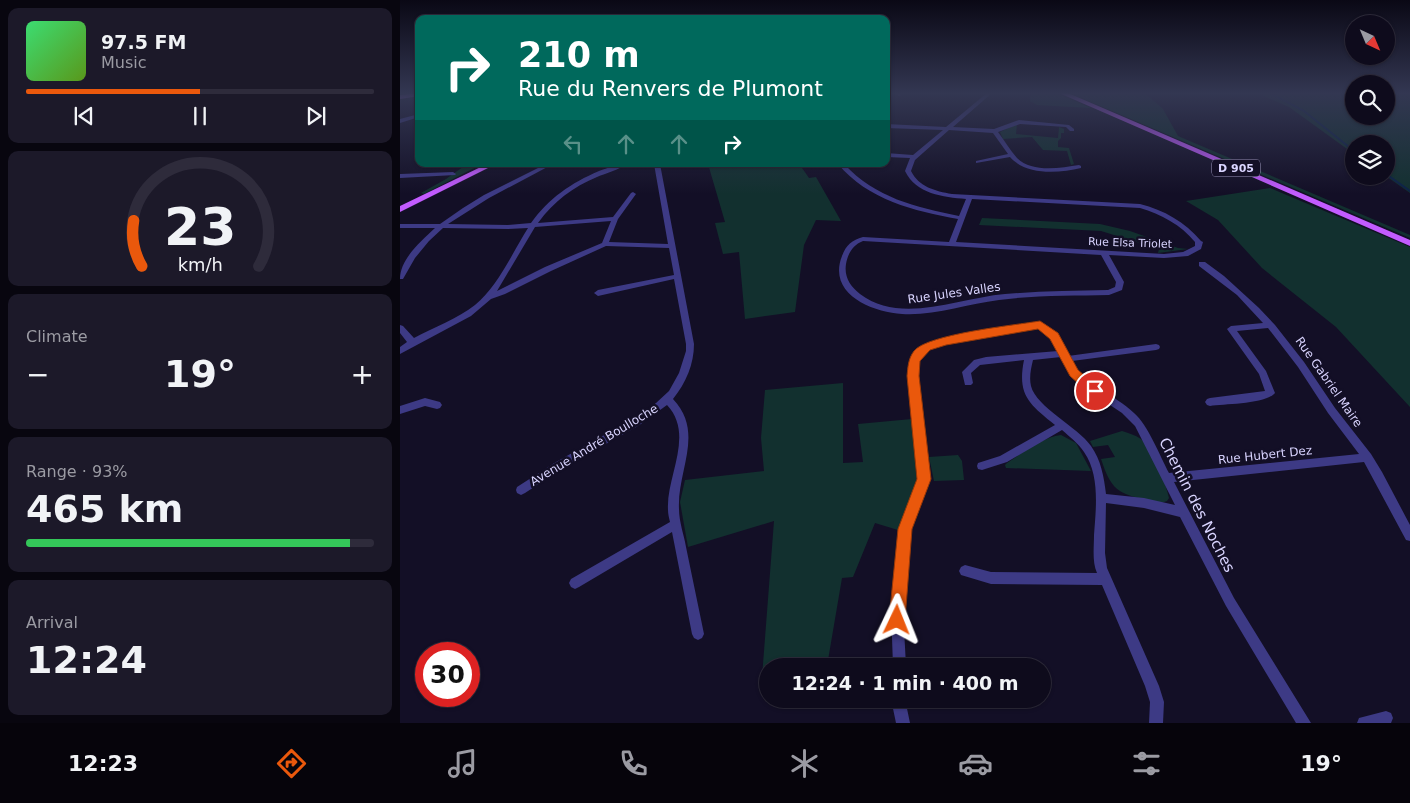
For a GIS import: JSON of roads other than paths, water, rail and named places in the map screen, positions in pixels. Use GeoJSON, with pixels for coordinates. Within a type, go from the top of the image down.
{"type":"FeatureCollection","features":[{"type":"Feature","properties":{"kind":"main road","name":"D 905"},"geometry":{"type":"LineString","coordinates":[[1140,127],[1410,243]]}},
{"type":"Feature","properties":{"kind":"main road"},"geometry":{"type":"LineString","coordinates":[[400,209],[486,167]]}},
{"type":"Feature","properties":{"kind":"street"},"geometry":{"type":"LineString","coordinates":[[901,127],[995,132],[1008,127]]}},
{"type":"Feature","properties":{"kind":"street"},"geometry":{"type":"LineString","coordinates":[[890,155],[914,157],[950,127]]}},
{"type":"Feature","properties":{"kind":"street"},"geometry":{"type":"LineString","coordinates":[[1068,127],[1072,130]]}},
{"type":"Feature","properties":{"kind":"street"},"geometry":{"type":"LineString","coordinates":[[995,132],[1020,163],[1032,167],[1078,167]]}},
{"type":"Feature","properties":{"kind":"street"},"geometry":{"type":"LineString","coordinates":[[978,162],[1012,155]]}},
{"type":"Feature","properties":{"kind":"street","name":"Rue Elsa Triolet"},"geometry":{"type":"LineString","coordinates":[[914,157],[908,165],[908,171],[919,185],[942,194],[1140,206],[1163,214],[1199,242],[1195,250],[1180,255],[1104,253],[952,243]]}},
{"type":"Feature","properties":{"kind":"street"},"geometry":{"type":"LineString","coordinates":[[400,274],[418,251],[443,226],[483,198],[544,167]]}},
{"type":"Feature","properties":{"kind":"street"},"geometry":{"type":"LineString","coordinates":[[488,296],[551,202],[568,189],[617,167]]}},
{"type":"Feature","properties":{"kind":"street","name":"Avenue André Boulloche"},"geometry":{"type":"LineString","coordinates":[[520,490],[548,471],[632,424],[667,399],[682,375],[690,348],[659,167]]}},
{"type":"Feature","properties":{"kind":"street"},"geometry":{"type":"LineString","coordinates":[[845,167],[865,185],[894,200],[930,212],[962,218]]}},
{"type":"Feature","properties":{"kind":"street"},"geometry":{"type":"LineString","coordinates":[[400,176],[453,174]]}},
{"type":"Feature","properties":{"kind":"street"},"geometry":{"type":"LineString","coordinates":[[606,244],[615,220],[632,194]]}},
{"type":"Feature","properties":{"kind":"street"},"geometry":{"type":"LineString","coordinates":[[952,243],[970,197]]}},
{"type":"Feature","properties":{"kind":"street"},"geometry":{"type":"LineString","coordinates":[[400,226],[486,228],[615,220]]}},
{"type":"Feature","properties":{"kind":"street","name":"Rue Jules Valles"},"geometry":{"type":"LineString","coordinates":[[952,243],[859,240],[847,248],[842,267],[842,278],[849,289],[864,301],[883,308],[904,311],[1003,297],[1109,292],[1119,288],[1120,282],[1104,253]]}},
{"type":"Feature","properties":{"kind":"street"},"geometry":{"type":"LineString","coordinates":[[400,351],[412,342],[451,323],[488,296],[502,292],[548,268],[606,244],[672,246]]}},
{"type":"Feature","properties":{"kind":"street","name":"Rue Gabriel Maire"},"geometry":{"type":"LineString","coordinates":[[1202,264],[1253,304],[1301,362],[1328,405],[1367,457],[1394,502],[1410,536]]}},
{"type":"Feature","properties":{"kind":"street"},"geometry":{"type":"LineString","coordinates":[[598,293],[678,276]]}},
{"type":"Feature","properties":{"kind":"street"},"geometry":{"type":"LineString","coordinates":[[1210,402],[1264,396],[1270,393],[1263,373],[1231,329],[1270,324]]}},
{"type":"Feature","properties":{"kind":"street","name":"Chemin des Noches"},"geometry":{"type":"LineString","coordinates":[[899,658],[897,609],[905,529],[924,479],[913,376],[914,361],[922,350],[936,343],[1038,325],[1044,327],[1054,336],[1078,378],[1134,419],[1230,602],[1304,723]]}},
{"type":"Feature","properties":{"kind":"street"},"geometry":{"type":"LineString","coordinates":[[400,328],[412,342]]}},
{"type":"Feature","properties":{"kind":"street"},"geometry":{"type":"LineString","coordinates":[[968,383],[966,372],[977,362],[994,358],[1065,356],[1156,347]]}},
{"type":"Feature","properties":{"kind":"street"},"geometry":{"type":"LineString","coordinates":[[1029,358],[1026,373],[1028,392],[1061,426],[1079,439],[1089,452],[1099,473],[1102,498],[1099,557],[1104,579],[1152,686],[1157,702],[1156,723]]}},
{"type":"Feature","properties":{"kind":"street","name":"Avenue André Boulloche"},"geometry":{"type":"LineString","coordinates":[[667,399],[680,416],[683,433],[683,450],[673,495],[674,525],[698,634]]}},
{"type":"Feature","properties":{"kind":"street"},"geometry":{"type":"LineString","coordinates":[[400,410],[425,402],[437,405]]}},
{"type":"Feature","properties":{"kind":"street"},"geometry":{"type":"LineString","coordinates":[[982,466],[1003,459],[1061,426]]}},
{"type":"Feature","properties":{"kind":"street","name":"Rue Hubert Dez"},"geometry":{"type":"LineString","coordinates":[[1166,478],[1367,457]]}},
{"type":"Feature","properties":{"kind":"street"},"geometry":{"type":"LineString","coordinates":[[1102,498],[1182,512]]}},
{"type":"Feature","properties":{"kind":"street"},"geometry":{"type":"LineString","coordinates":[[575,582],[590,576],[674,525]]}},
{"type":"Feature","properties":{"kind":"street"},"geometry":{"type":"LineString","coordinates":[[965,571],[991,578],[1104,579]]}},
{"type":"Feature","properties":{"kind":"street"},"geometry":{"type":"LineString","coordinates":[[900,708],[903,723]]}},
{"type":"Feature","properties":{"kind":"street"},"geometry":{"type":"LineString","coordinates":[[1364,723],[1386,718]]}},
{"type":"Feature","properties":{"kind":"waterway"},"geometry":{"type":"LineString","coordinates":[[1324,127],[1345,144]]}},
{"type":"Feature","properties":{"kind":"waterway"},"geometry":{"type":"LineString","coordinates":[[1395,180],[1410,191]]}}]}
